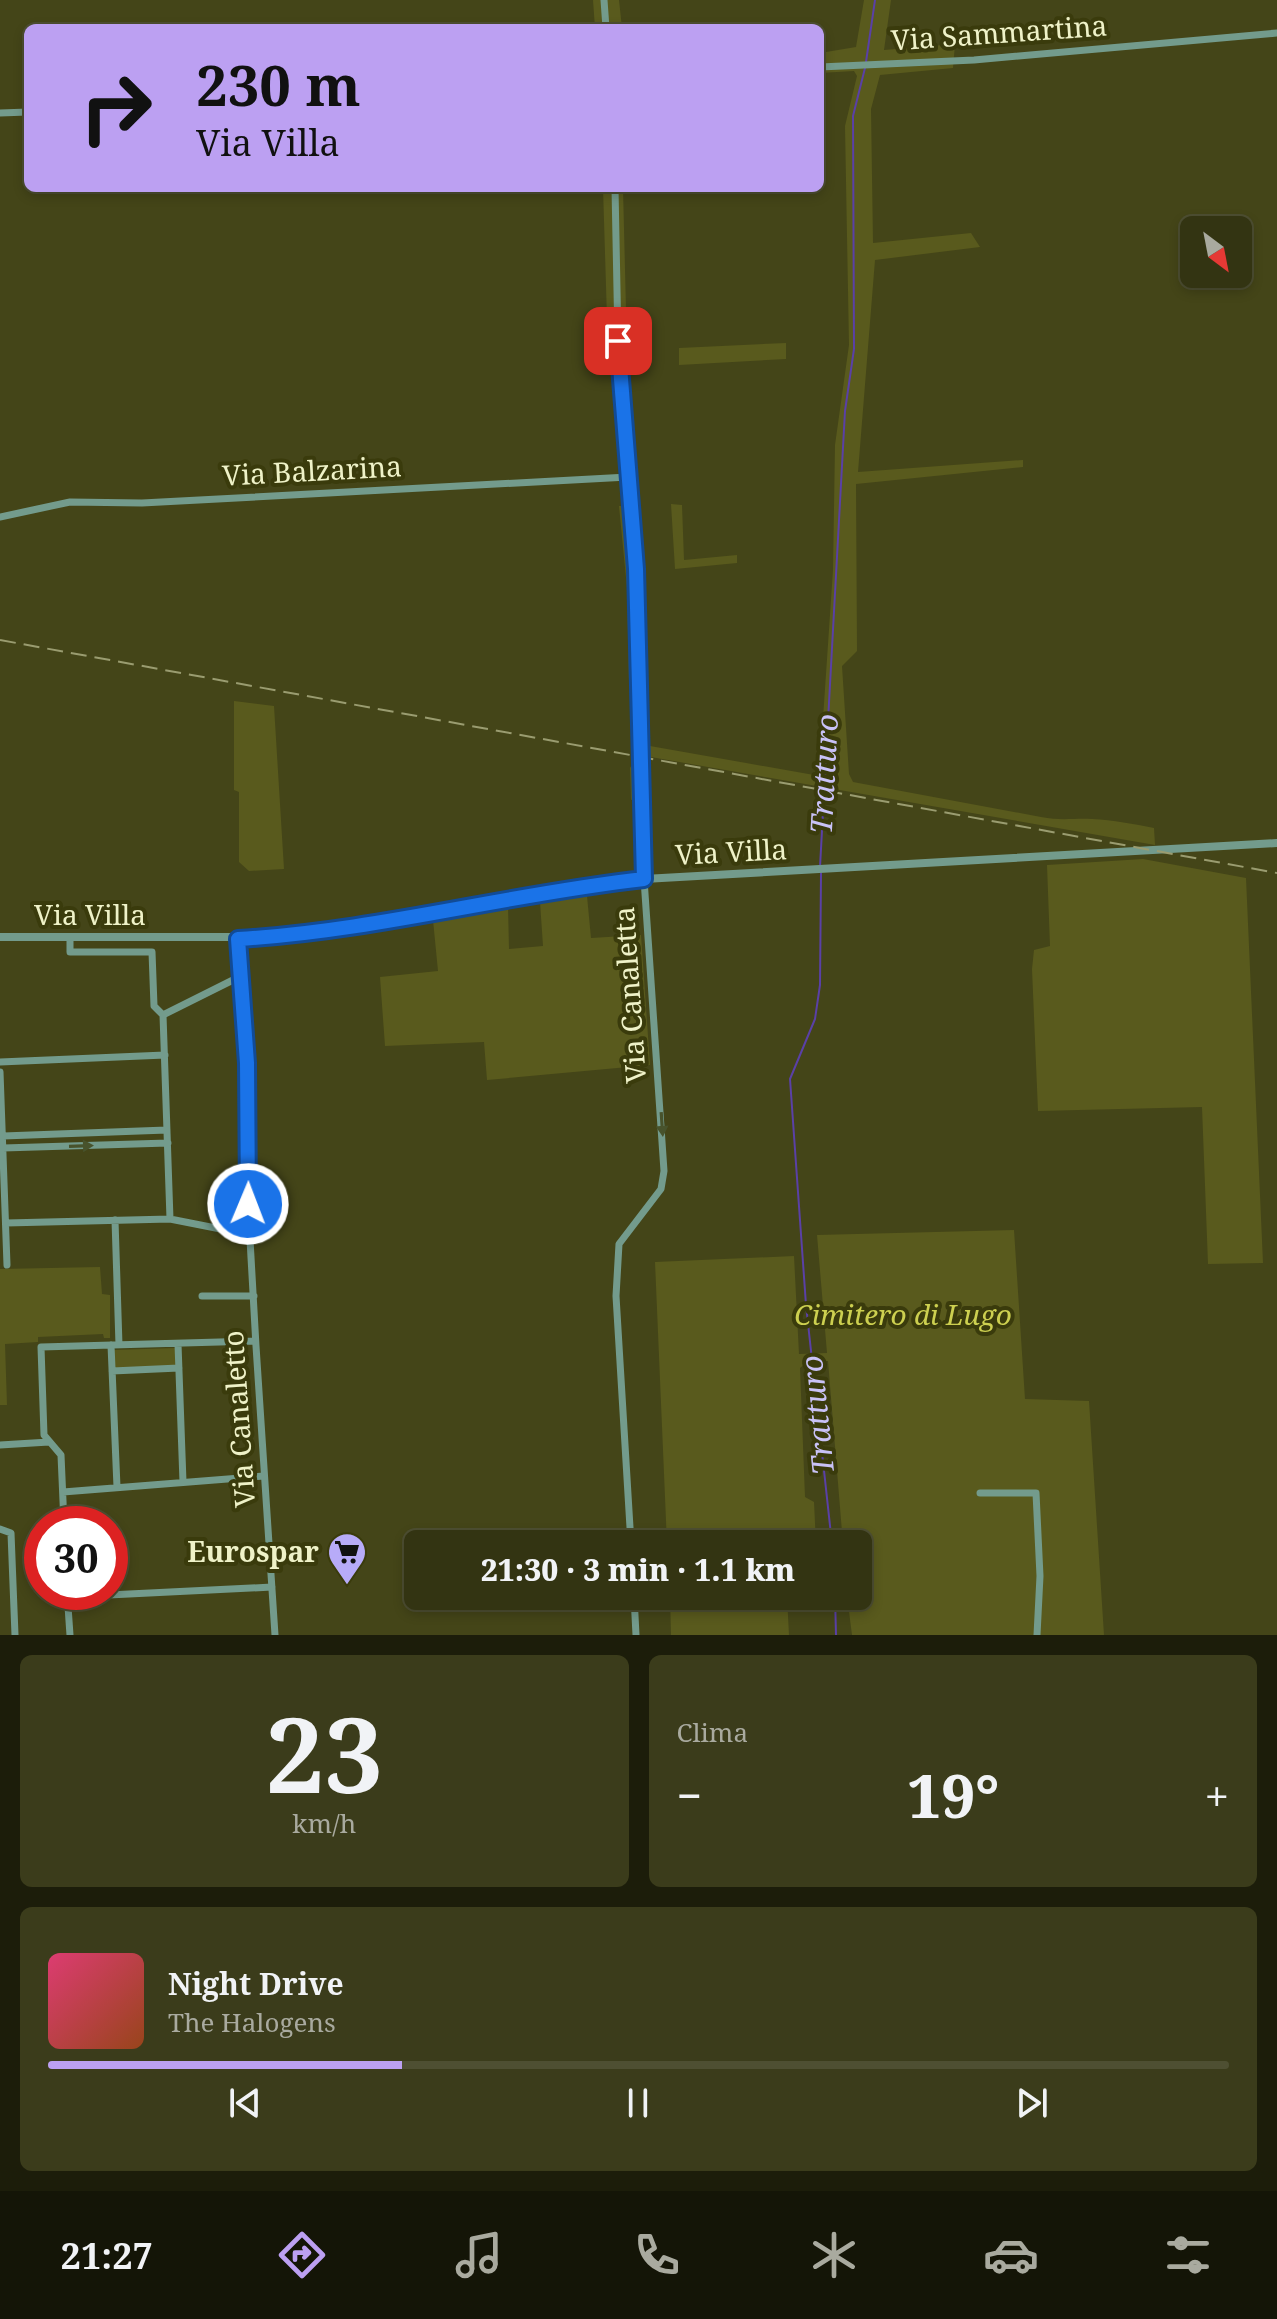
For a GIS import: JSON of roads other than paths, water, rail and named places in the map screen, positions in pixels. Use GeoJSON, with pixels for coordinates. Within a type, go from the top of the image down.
{"type":"FeatureCollection","features":[{"type":"Feature","properties":{"kind":"street"},"geometry":{"type":"LineString","coordinates":[[604,0],[606,24]]}},
{"type":"Feature","properties":{"kind":"street","name":"Via Sammartina"},"geometry":{"type":"LineString","coordinates":[[824,67],[974,60],[1277,33]]}},
{"type":"Feature","properties":{"kind":"street"},"geometry":{"type":"LineString","coordinates":[[0,113],[24,112]]}},
{"type":"Feature","properties":{"kind":"street","name":"Via Canaletta"},"geometry":{"type":"LineString","coordinates":[[615,192],[618,341],[636,569],[644,879],[663,1141],[661,1189],[619,1244],[616,1296],[630,1530]]}},
{"type":"Feature","properties":{"kind":"street","name":"Via Balzarina"},"geometry":{"type":"LineString","coordinates":[[0,517],[70,502],[142,503],[628,477]]}},
{"type":"Feature","properties":{"kind":"street","name":"Via Villa"},"geometry":{"type":"LineString","coordinates":[[0,937],[238,939],[376,924],[532,894],[644,879],[1277,843]]}},
{"type":"Feature","properties":{"kind":"street"},"geometry":{"type":"LineString","coordinates":[[70,937],[70,952],[152,952],[154,1006],[163,1015],[170,1219]]}},
{"type":"Feature","properties":{"kind":"street","name":"Via Canaletto"},"geometry":{"type":"LineString","coordinates":[[238,939],[247,1063],[255,1341],[275,1635]]}},
{"type":"Feature","properties":{"kind":"street"},"geometry":{"type":"LineString","coordinates":[[163,1015],[241,976]]}},
{"type":"Feature","properties":{"kind":"street"},"geometry":{"type":"LineString","coordinates":[[0,1062],[165,1055]]}},
{"type":"Feature","properties":{"kind":"street"},"geometry":{"type":"LineString","coordinates":[[0,1072],[7,1265]]}},
{"type":"Feature","properties":{"kind":"street"},"geometry":{"type":"LineString","coordinates":[[3,1136],[167,1130]]}},
{"type":"Feature","properties":{"kind":"street"},"geometry":{"type":"LineString","coordinates":[[3,1148],[168,1143]]}},
{"type":"Feature","properties":{"kind":"street"},"geometry":{"type":"LineString","coordinates":[[6,1223],[170,1219],[251,1235]]}},
{"type":"Feature","properties":{"kind":"street"},"geometry":{"type":"LineString","coordinates":[[115,1220],[115,1345],[112,1371],[117,1487]]}},
{"type":"Feature","properties":{"kind":"street","name":"Via Canaletto"},"geometry":{"type":"LineString","coordinates":[[202,1296],[254,1296]]}},
{"type":"Feature","properties":{"kind":"street"},"geometry":{"type":"LineString","coordinates":[[63,1506],[61,1455],[44,1435],[41,1347],[255,1341]]}},
{"type":"Feature","properties":{"kind":"street"},"geometry":{"type":"LineString","coordinates":[[178,1344],[183,1482]]}},
{"type":"Feature","properties":{"kind":"street"},"geometry":{"type":"LineString","coordinates":[[112,1371],[179,1368]]}},
{"type":"Feature","properties":{"kind":"street"},"geometry":{"type":"LineString","coordinates":[[0,1445],[49,1442]]}},
{"type":"Feature","properties":{"kind":"street"},"geometry":{"type":"LineString","coordinates":[[63,1492],[264,1476]]}},
{"type":"Feature","properties":{"kind":"street"},"geometry":{"type":"LineString","coordinates":[[980,1493],[1036,1493],[1040,1576],[1037,1635]]}},
{"type":"Feature","properties":{"kind":"street"},"geometry":{"type":"LineString","coordinates":[[0,1529],[11,1533],[15,1635]]}},
{"type":"Feature","properties":{"kind":"street"},"geometry":{"type":"LineString","coordinates":[[128,1592],[272,1587]]}},
{"type":"Feature","properties":{"kind":"street"},"geometry":{"type":"LineString","coordinates":[[69,1610],[70,1635]]}},
{"type":"Feature","properties":{"kind":"street"},"geometry":{"type":"LineString","coordinates":[[635,1610],[636,1635]]}},
{"type":"Feature","properties":{"kind":"waterway","name":"Tratturo"},"geometry":{"type":"LineString","coordinates":[[866,62],[875,0]]}},
{"type":"Feature","properties":{"kind":"waterway","name":"Tratturo"},"geometry":{"type":"LineString","coordinates":[[820,867],[845,411],[854,349],[853,116],[865,68]]}},
{"type":"Feature","properties":{"kind":"waterway","name":"Tratturo"},"geometry":{"type":"LineString","coordinates":[[821,873],[820,985],[815,1019],[790,1079],[806,1305],[830,1530]]}},
{"type":"Feature","properties":{"kind":"waterway","name":"Tratturo"},"geometry":{"type":"LineString","coordinates":[[835,1610],[836,1635]]}},
{"type":"Feature","properties":{"kind":"railway"},"geometry":{"type":"LineString","coordinates":[[0,640],[1277,873]]}},
{"type":"Feature","properties":{"kind":"place","name":"Eurospar"},"geometry":{"type":"Point","coordinates":[347,1586]}},
{"type":"Feature","properties":{"kind":"park label","name":"Cimitero di Lugo"},"geometry":{"type":"Point","coordinates":[903,1315]}}]}
